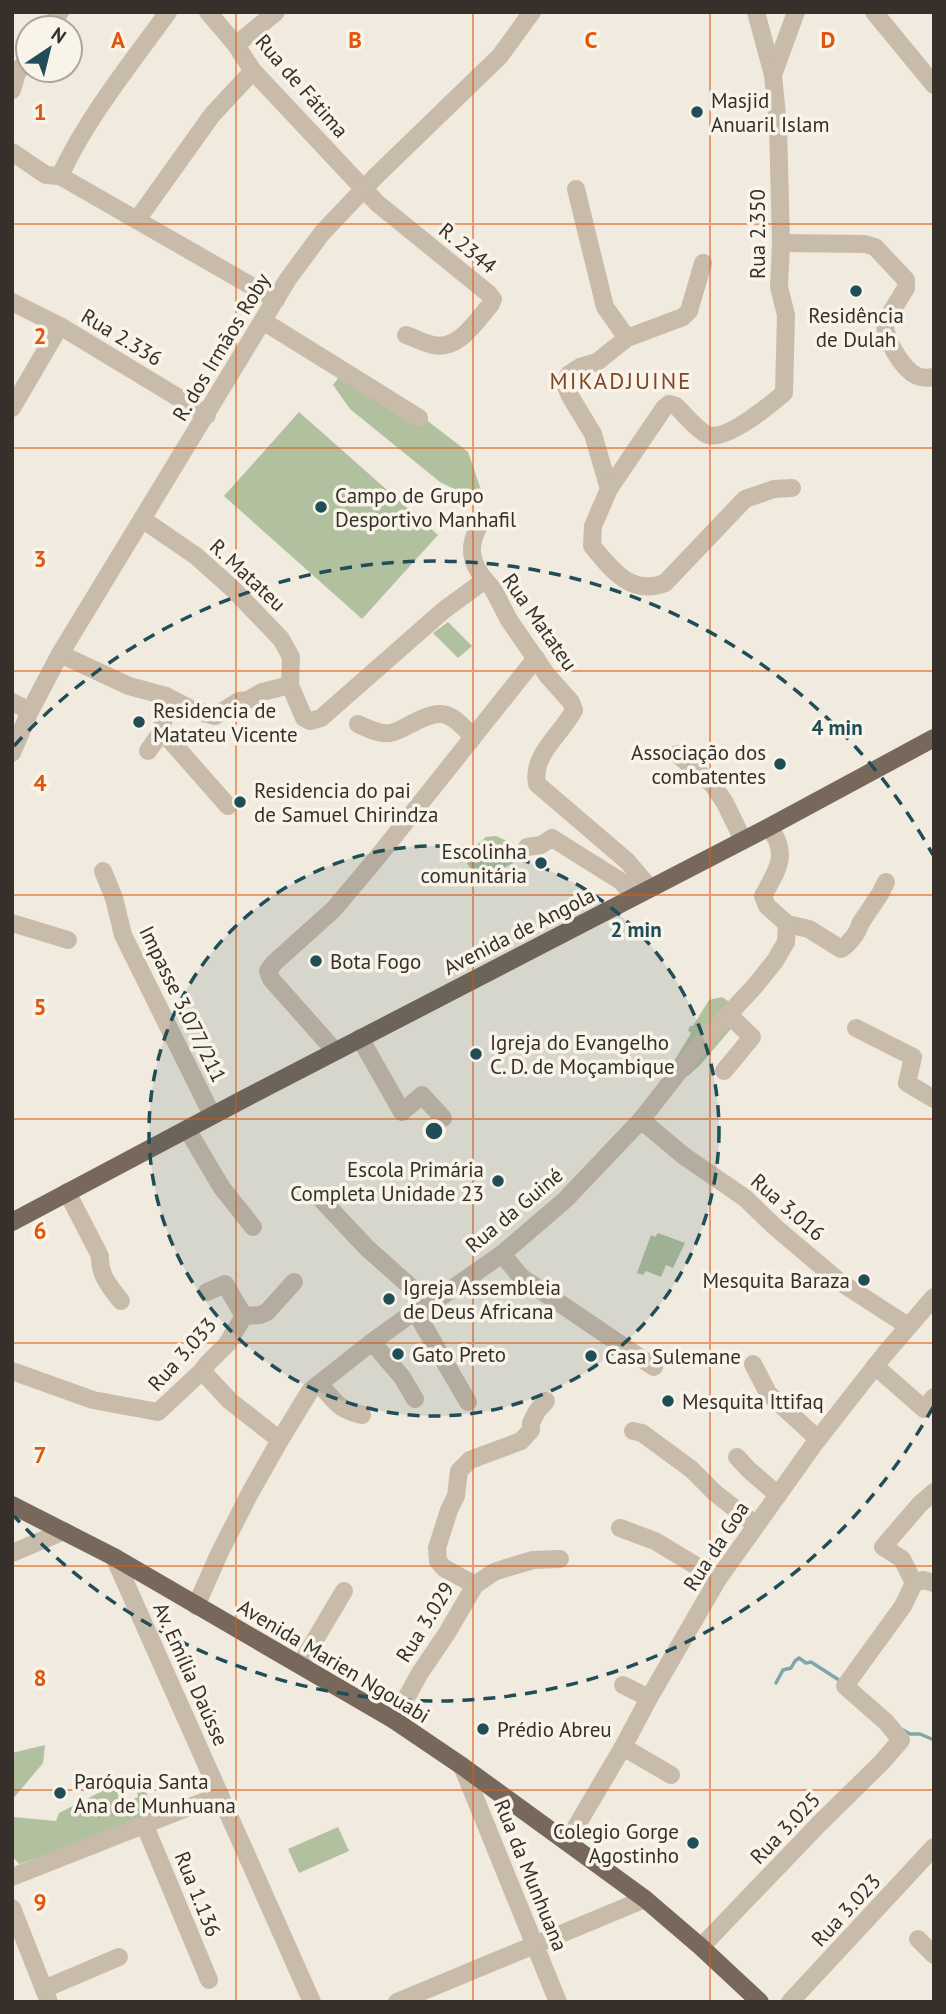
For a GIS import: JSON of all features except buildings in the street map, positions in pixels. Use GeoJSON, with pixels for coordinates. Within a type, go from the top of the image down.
{"type":"FeatureCollection","features":[{"type":"Feature","properties":{"kind":"main road","name":"Avenida de Angola"},"geometry":{"type":"LineString","coordinates":[[12,1222],[212,1115],[769,827],[934,738]]}},
{"type":"Feature","properties":{"kind":"main road","name":"Avenida Marien Ngouabi"},"geometry":{"type":"LineString","coordinates":[[12,1505],[114,1557],[394,1720],[618,1878],[701,1947],[760,2002]]}},
{"type":"Feature","properties":{"kind":"street"},"geometry":{"type":"LineString","coordinates":[[60,176],[78,141],[168,12]]}},
{"type":"Feature","properties":{"kind":"street","name":"Rua de Fátima"},"geometry":{"type":"LineString","coordinates":[[208,12],[236,45],[253,71],[364,188]]}},
{"type":"Feature","properties":{"kind":"street"},"geometry":{"type":"LineString","coordinates":[[236,45],[276,12]]}},
{"type":"Feature","properties":{"kind":"street","name":"R. dos Irmãos Roby"},"geometry":{"type":"LineString","coordinates":[[12,753],[30,711],[60,654],[288,279],[322,233],[364,188],[500,56],[532,12]]}},
{"type":"Feature","properties":{"kind":"street"},"geometry":{"type":"LineString","coordinates":[[756,12],[773,75]]}},
{"type":"Feature","properties":{"kind":"street","name":"Rua 2.350"},"geometry":{"type":"LineString","coordinates":[[609,489],[669,404],[676,406],[710,435],[730,432],[784,391],[786,316],[779,287],[781,243],[778,127],[773,75],[796,12]]}},
{"type":"Feature","properties":{"kind":"street"},"geometry":{"type":"LineString","coordinates":[[874,12],[934,85]]}},
{"type":"Feature","properties":{"kind":"street"},"geometry":{"type":"LineString","coordinates":[[137,220],[212,115],[253,71]]}},
{"type":"Feature","properties":{"kind":"street"},"geometry":{"type":"LineString","coordinates":[[12,152],[46,175],[60,176],[276,300]]}},
{"type":"Feature","properties":{"kind":"street","name":"R. 2344"},"geometry":{"type":"LineString","coordinates":[[364,188],[377,203],[493,299],[462,337],[449,344],[436,346],[406,335]]}},
{"type":"Feature","properties":{"kind":"street"},"geometry":{"type":"LineString","coordinates":[[576,189],[605,307],[627,338]]}},
{"type":"Feature","properties":{"kind":"street"},"geometry":{"type":"LineString","coordinates":[[781,243],[865,244],[875,247],[906,280],[885,322],[893,350],[912,373],[919,377],[934,377]]}},
{"type":"Feature","properties":{"kind":"street"},"geometry":{"type":"LineString","coordinates":[[704,263],[688,311],[683,317],[627,338],[597,362],[580,367],[569,374],[565,384],[593,434],[609,489],[593,526],[592,546],[611,569],[636,586],[652,589],[665,583],[746,499],[774,489],[792,488]]}},
{"type":"Feature","properties":{"kind":"street","name":"Rua 2.336"},"geometry":{"type":"LineString","coordinates":[[12,302],[60,326],[207,415]]}},
{"type":"Feature","properties":{"kind":"street"},"geometry":{"type":"LineString","coordinates":[[263,321],[419,418]]}},
{"type":"Feature","properties":{"kind":"street"},"geometry":{"type":"LineString","coordinates":[[12,408],[60,326]]}},
{"type":"Feature","properties":{"kind":"street","name":"R. Matateu"},"geometry":{"type":"LineString","coordinates":[[142,519],[196,556],[234,590],[281,639],[291,657],[290,685]]}},
{"type":"Feature","properties":{"kind":"street"},"geometry":{"type":"LineString","coordinates":[[480,524],[470,548],[478,571],[485,580]]}},
{"type":"Feature","properties":{"kind":"street","name":"Rua Matateu"},"geometry":{"type":"LineString","coordinates":[[290,685],[304,718],[310,721],[321,718],[444,610],[485,580],[493,589],[509,621],[547,675],[571,702],[574,710],[542,754],[534,774],[537,784],[627,861],[650,888]]}},
{"type":"Feature","properties":{"kind":"street"},"geometry":{"type":"LineString","coordinates":[[60,654],[129,685],[166,696],[193,710],[215,716],[239,701],[290,685]]}},
{"type":"Feature","properties":{"kind":"street"},"geometry":{"type":"LineString","coordinates":[[335,1051],[271,979],[268,971],[334,909],[536,658]]}},
{"type":"Feature","properties":{"kind":"street"},"geometry":{"type":"LineString","coordinates":[[148,751],[162,731],[166,696]]}},
{"type":"Feature","properties":{"kind":"street"},"geometry":{"type":"LineString","coordinates":[[12,702],[30,711]]}},
{"type":"Feature","properties":{"kind":"street"},"geometry":{"type":"LineString","coordinates":[[358,724],[376,732],[390,733],[440,713],[452,716],[473,737]]}},
{"type":"Feature","properties":{"kind":"street"},"geometry":{"type":"LineString","coordinates":[[162,731],[228,806]]}},
{"type":"Feature","properties":{"kind":"street"},"geometry":{"type":"LineString","coordinates":[[677,754],[713,785],[743,840]]}},
{"type":"Feature","properties":{"kind":"street"},"geometry":{"type":"LineString","coordinates":[[769,827],[776,836],[780,866],[763,896],[766,906],[787,924],[809,929],[841,949],[859,928],[886,882]]}},
{"type":"Feature","properties":{"kind":"street"},"geometry":{"type":"LineString","coordinates":[[527,847],[541,845],[552,838],[622,882],[633,897]]}},
{"type":"Feature","properties":{"kind":"street","name":"Impasse 3.077/211"},"geometry":{"type":"LineString","coordinates":[[103,871],[114,898],[123,935],[212,1115]]}},
{"type":"Feature","properties":{"kind":"street"},"geometry":{"type":"LineString","coordinates":[[12,923],[68,940]]}},
{"type":"Feature","properties":{"kind":"street","name":"Rua da Guiné"},"geometry":{"type":"LineString","coordinates":[[196,1606],[219,1554],[280,1440],[310,1391],[372,1342],[502,1254],[565,1200],[641,1120],[699,1046],[775,961],[786,942],[787,924]]}},
{"type":"Feature","properties":{"kind":"street"},"geometry":{"type":"LineString","coordinates":[[724,1072],[752,1037],[728,1014]]}},
{"type":"Feature","properties":{"kind":"street"},"geometry":{"type":"LineString","coordinates":[[856,1028],[913,1056],[907,1083],[934,1099]]}},
{"type":"Feature","properties":{"kind":"street"},"geometry":{"type":"LineString","coordinates":[[360,1038],[402,1112],[422,1095],[443,1118]]}},
{"type":"Feature","properties":{"kind":"street","name":"Rua 3.016"},"geometry":{"type":"LineString","coordinates":[[641,1120],[684,1156],[745,1198],[840,1282],[908,1326]]}},
{"type":"Feature","properties":{"kind":"street"},"geometry":{"type":"LineString","coordinates":[[187,1129],[222,1188],[253,1227]]}},
{"type":"Feature","properties":{"kind":"street"},"geometry":{"type":"LineString","coordinates":[[67,1192],[100,1256],[99,1265],[103,1276],[121,1301]]}},
{"type":"Feature","properties":{"kind":"street"},"geometry":{"type":"LineString","coordinates":[[320,1198],[367,1248],[412,1289],[468,1402]]}},
{"type":"Feature","properties":{"kind":"street"},"geometry":{"type":"LineString","coordinates":[[502,1254],[521,1277],[654,1367]]}},
{"type":"Feature","properties":{"kind":"street"},"geometry":{"type":"LineString","coordinates":[[244,1315],[267,1312],[294,1282]]}},
{"type":"Feature","properties":{"kind":"street","name":"Rua 3.033"},"geometry":{"type":"LineString","coordinates":[[12,1371],[93,1401],[158,1412],[227,1344],[244,1315],[225,1284],[207,1292]]}},
{"type":"Feature","properties":{"kind":"street","name":"Rua da Goa"},"geometry":{"type":"LineString","coordinates":[[567,1842],[718,1579],[818,1439],[934,1297]]}},
{"type":"Feature","properties":{"kind":"street"},"geometry":{"type":"LineString","coordinates":[[372,1342],[402,1377],[415,1399]]}},
{"type":"Feature","properties":{"kind":"street"},"geometry":{"type":"LineString","coordinates":[[753,1364],[768,1393],[818,1439]]}},
{"type":"Feature","properties":{"kind":"street"},"geometry":{"type":"LineString","coordinates":[[875,1366],[923,1409],[934,1397]]}},
{"type":"Feature","properties":{"kind":"street"},"geometry":{"type":"LineString","coordinates":[[202,1371],[230,1401],[280,1440]]}},
{"type":"Feature","properties":{"kind":"street"},"geometry":{"type":"LineString","coordinates":[[319,1384],[331,1395],[335,1404],[346,1411],[362,1415]]}},
{"type":"Feature","properties":{"kind":"street"},"geometry":{"type":"LineString","coordinates":[[546,1401],[537,1411],[531,1423],[531,1430],[521,1441],[470,1460],[459,1471],[456,1496],[437,1548],[438,1561],[444,1568],[475,1585],[494,1572],[506,1568],[533,1560],[560,1559]]}},
{"type":"Feature","properties":{"kind":"street"},"geometry":{"type":"LineString","coordinates":[[641,1427],[731,1507],[756,1525]]}},
{"type":"Feature","properties":{"kind":"street"},"geometry":{"type":"LineString","coordinates":[[737,1457],[749,1471],[778,1495]]}},
{"type":"Feature","properties":{"kind":"street"},"geometry":{"type":"LineString","coordinates":[[934,1492],[920,1504],[883,1547],[902,1559],[914,1583],[923,1580],[934,1583]]}},
{"type":"Feature","properties":{"kind":"street"},"geometry":{"type":"LineString","coordinates":[[620,1528],[655,1541],[718,1579]]}},
{"type":"Feature","properties":{"kind":"street"},"geometry":{"type":"LineString","coordinates":[[12,1553],[64,1531]]}},
{"type":"Feature","properties":{"kind":"street","name":"Av. Emília Daússe"},"geometry":{"type":"LineString","coordinates":[[114,1557],[312,2002]]}},
{"type":"Feature","properties":{"kind":"street","name":"Rua 3.025"},"geometry":{"type":"LineString","coordinates":[[701,1947],[901,1740],[886,1721],[845,1686],[903,1606],[914,1583]]}},
{"type":"Feature","properties":{"kind":"street","name":"Rua 3.029"},"geometry":{"type":"LineString","coordinates":[[394,1720],[475,1585]]}},
{"type":"Feature","properties":{"kind":"street"},"geometry":{"type":"LineString","coordinates":[[300,1665],[344,1591]]}},
{"type":"Feature","properties":{"kind":"street"},"geometry":{"type":"LineString","coordinates":[[624,1685],[649,1698]]}},
{"type":"Feature","properties":{"kind":"street"},"geometry":{"type":"LineString","coordinates":[[623,1746],[671,1774]]}},
{"type":"Feature","properties":{"kind":"street","name":"Rua da Munhuana"},"geometry":{"type":"LineString","coordinates":[[462,1766],[558,2002]]}},
{"type":"Feature","properties":{"kind":"street"},"geometry":{"type":"LineString","coordinates":[[12,1877],[220,1795]]}},
{"type":"Feature","properties":{"kind":"street","name":"Rua 1.136"},"geometry":{"type":"LineString","coordinates":[[145,1826],[209,1980]]}},
{"type":"Feature","properties":{"kind":"street","name":"Rua 3.023"},"geometry":{"type":"LineString","coordinates":[[790,2002],[931,1856]]}},
{"type":"Feature","properties":{"kind":"street"},"geometry":{"type":"LineString","coordinates":[[397,2002],[645,1899]]}},
{"type":"Feature","properties":{"kind":"street"},"geometry":{"type":"LineString","coordinates":[[12,1908],[43,1997],[119,1957]]}},
{"type":"Feature","properties":{"kind":"street"},"geometry":{"type":"LineString","coordinates":[[918,1940],[934,1955]]}},
{"type":"Feature","properties":{"kind":"green space"},"geometry":{"type":"Polygon","coordinates":[[[345,369],[373,379],[468,452],[481,490],[474,499],[440,482],[350,409],[333,385],[345,369]]]}},
{"type":"Feature","properties":{"kind":"green space","name":"Campo de Grupo Desportivo Manhafil"},"geometry":{"type":"Polygon","coordinates":[[[299,412],[438,535],[362,619],[224,496],[299,412]]]}},
{"type":"Feature","properties":{"kind":"green space"},"geometry":{"type":"Polygon","coordinates":[[[448,622],[472,646],[458,658],[433,633],[448,622]]]}},
{"type":"Feature","properties":{"kind":"green space"},"geometry":{"type":"Polygon","coordinates":[[[496,836],[507,841],[517,861],[479,880],[466,862],[474,853],[472,849],[486,837],[496,836]]]}},
{"type":"Feature","properties":{"kind":"green space"},"geometry":{"type":"Polygon","coordinates":[[[722,997],[738,1008],[736,1023],[688,1076],[671,1066],[690,1035],[690,1026],[693,1026],[709,1000],[722,997]]]}},
{"type":"Feature","properties":{"kind":"green space"},"geometry":{"type":"Polygon","coordinates":[[[658,1233],[685,1243],[673,1268],[666,1265],[661,1277],[646,1271],[643,1275],[637,1273],[651,1235],[655,1237],[658,1233]]]}},
{"type":"Feature","properties":{"kind":"green space"},"geometry":{"type":"Polygon","coordinates":[[[45,1745],[43,1763],[12,1800],[12,1753],[45,1745]]]}},
{"type":"Feature","properties":{"kind":"green space"},"geometry":{"type":"Polygon","coordinates":[[[143,1784],[156,1817],[19,1864],[12,1856],[12,1817],[56,1821],[59,1813],[114,1785],[122,1804],[138,1797],[136,1787],[143,1784]]]}},
{"type":"Feature","properties":{"kind":"green space"},"geometry":{"type":"Polygon","coordinates":[[[338,1827],[349,1851],[299,1873],[288,1849],[338,1827]]]}},
{"type":"Feature","properties":{"kind":"waterway"},"geometry":{"type":"LineString","coordinates":[[776,1683],[783,1670],[791,1668],[799,1658],[806,1663],[811,1662],[842,1682]]}},
{"type":"Feature","properties":{"kind":"waterway"},"geometry":{"type":"LineString","coordinates":[[903,1730],[934,1740]]}},
{"type":"Feature","properties":{"kind":"place","name":"Masjid Anuaril Islam"},"geometry":{"type":"Point","coordinates":[697,112]}},
{"type":"Feature","properties":{"kind":"place","name":"Residência de Dulah"},"geometry":{"type":"Point","coordinates":[856,291]}},
{"type":"Feature","properties":{"kind":"place","name":"Campo de Grupo Desportivo Manhafil"},"geometry":{"type":"Point","coordinates":[321,507]}},
{"type":"Feature","properties":{"kind":"place","name":"Residencia de Matateu Vicente"},"geometry":{"type":"Point","coordinates":[139,722]}},
{"type":"Feature","properties":{"kind":"place","name":"Associação dos combatentes"},"geometry":{"type":"Point","coordinates":[780,764]}},
{"type":"Feature","properties":{"kind":"place","name":"Residencia do pai de Samuel Chirindza"},"geometry":{"type":"Point","coordinates":[240,802]}},
{"type":"Feature","properties":{"kind":"place","name":"Escolinha comunitária"},"geometry":{"type":"Point","coordinates":[541,863]}},
{"type":"Feature","properties":{"kind":"place","name":"Bota Fogo"},"geometry":{"type":"Point","coordinates":[316,961]}},
{"type":"Feature","properties":{"kind":"place","name":"Igreja do Evangelho C. D. de Moçambique"},"geometry":{"type":"Point","coordinates":[476,1054]}},
{"type":"Feature","properties":{"kind":"place","name":"Escola Primária Completa Unidade 23"},"geometry":{"type":"Point","coordinates":[498,1181]}},
{"type":"Feature","properties":{"kind":"place","name":"Mesquita Baraza"},"geometry":{"type":"Point","coordinates":[864,1280]}},
{"type":"Feature","properties":{"kind":"place","name":"Igreja Assembleia de Deus Africana"},"geometry":{"type":"Point","coordinates":[389,1299]}},
{"type":"Feature","properties":{"kind":"place","name":"Gato Preto"},"geometry":{"type":"Point","coordinates":[398,1354]}},
{"type":"Feature","properties":{"kind":"place","name":"Casa Sulemane"},"geometry":{"type":"Point","coordinates":[591,1356]}},
{"type":"Feature","properties":{"kind":"place","name":"Mesquita Ittifaq"},"geometry":{"type":"Point","coordinates":[668,1401]}},
{"type":"Feature","properties":{"kind":"place","name":"Prédio Abreu"},"geometry":{"type":"Point","coordinates":[483,1729]}},
{"type":"Feature","properties":{"kind":"place","name":"Paróquia Santa Ana de Munhuana"},"geometry":{"type":"Point","coordinates":[60,1793]}},
{"type":"Feature","properties":{"kind":"place","name":"Colegio Gorge Agostinho"},"geometry":{"type":"Point","coordinates":[693,1843]}},
{"type":"Feature","properties":{"kind":"district","name":"MIKADJUINE"},"geometry":{"type":"Point","coordinates":[621,380]}}]}
